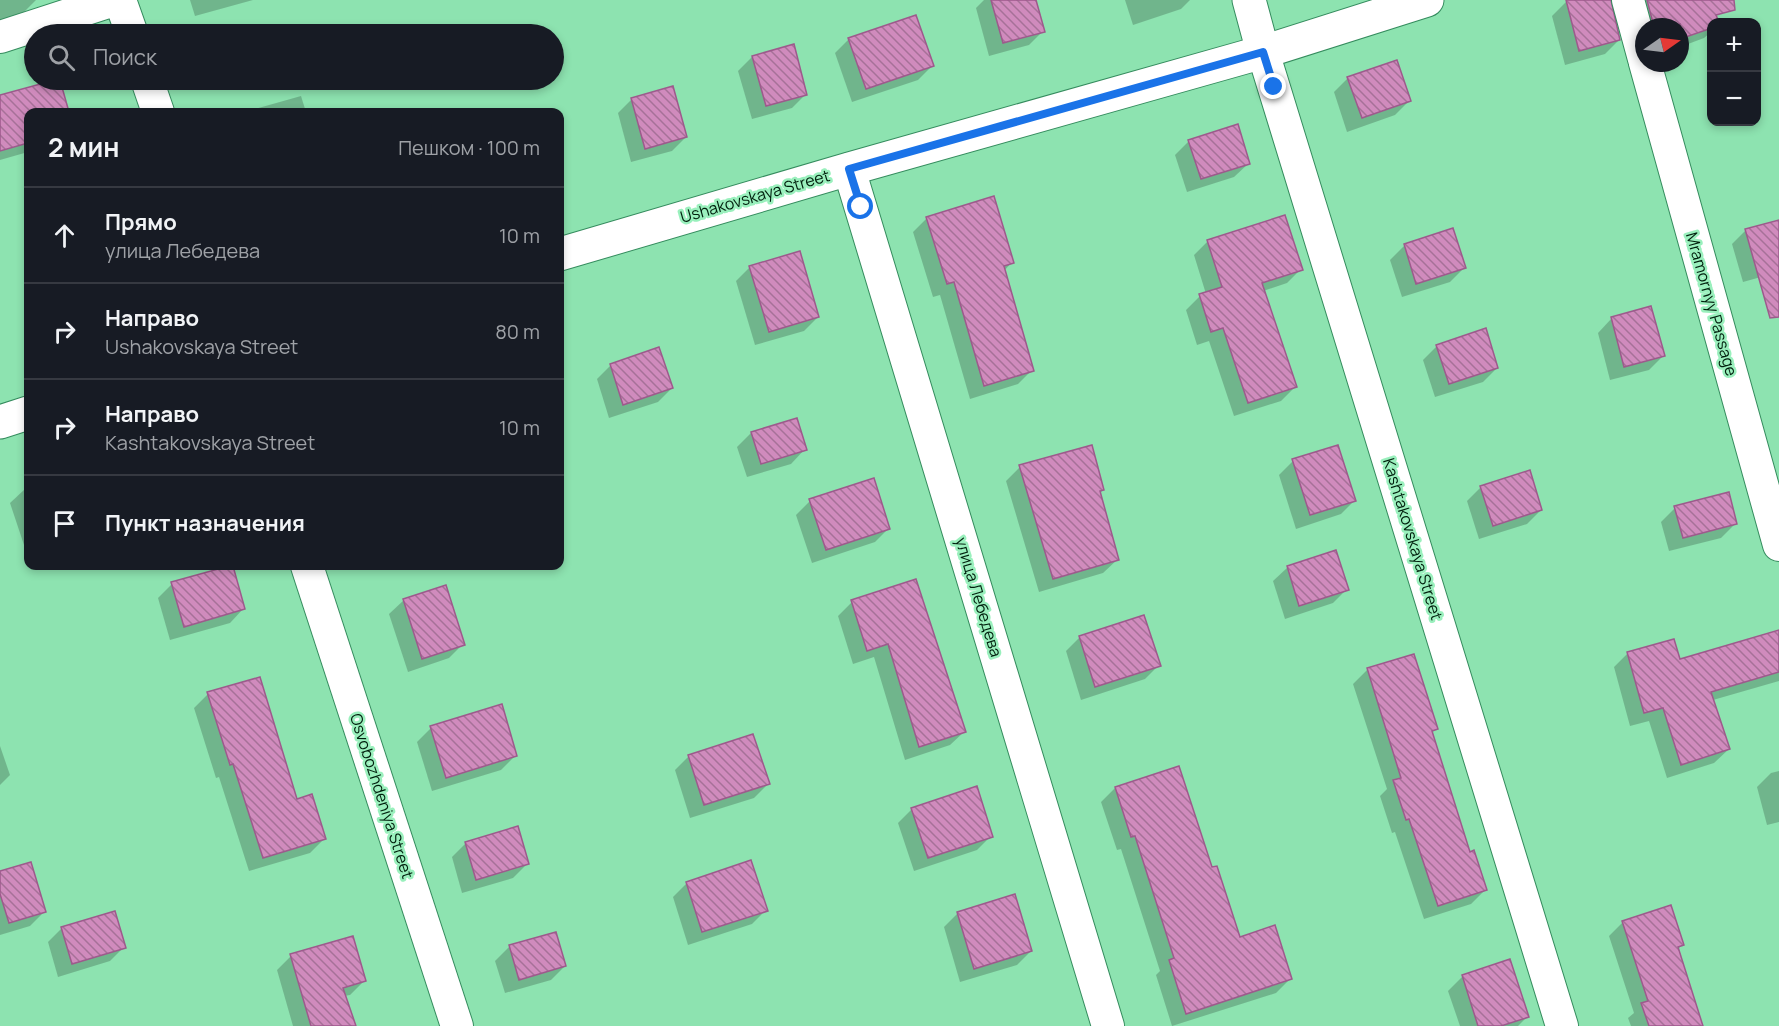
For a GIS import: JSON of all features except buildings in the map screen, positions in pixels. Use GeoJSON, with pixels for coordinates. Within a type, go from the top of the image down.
{"type":"FeatureCollection","features":[{"type":"Feature","properties":{"kind":"main road"},"geometry":{"type":"LineString","coordinates":[[1249,0],[1263,52]]}},
{"type":"Feature","properties":{"kind":"main road","name":"Ushakovskaya Street"},"geometry":{"type":"LineString","coordinates":[[564,253],[849,169],[1263,52],[1427,0]]}},
{"type":"Feature","properties":{"kind":"main road"},"geometry":{"type":"LineString","coordinates":[[0,422],[24,414]]}},
{"type":"Feature","properties":{"kind":"street"},"geometry":{"type":"LineString","coordinates":[[40,24],[114,0]]}},
{"type":"Feature","properties":{"kind":"street"},"geometry":{"type":"LineString","coordinates":[[120,0],[128,24]]}},
{"type":"Feature","properties":{"kind":"street"},"geometry":{"type":"LineString","coordinates":[[1628,0],[1635,26]]}},
{"type":"Feature","properties":{"kind":"street"},"geometry":{"type":"LineString","coordinates":[[0,37],[24,29]]}},
{"type":"Feature","properties":{"kind":"street","name":"Kashtakovskaya Street"},"geometry":{"type":"LineString","coordinates":[[1263,52],[1563,1026]]}},
{"type":"Feature","properties":{"kind":"street","name":"Mramornyy Passage"},"geometry":{"type":"LineString","coordinates":[[1648,72],[1779,545]]}},
{"type":"Feature","properties":{"kind":"street"},"geometry":{"type":"LineString","coordinates":[[150,90],[157,108]]}},
{"type":"Feature","properties":{"kind":"street","name":"улица Лебедева"},"geometry":{"type":"LineString","coordinates":[[849,169],[1108,1026]]}},
{"type":"Feature","properties":{"kind":"street","name":"Osvobozhdeniya Street"},"geometry":{"type":"LineString","coordinates":[[308,570],[458,1026]]}},
{"type":"Feature","properties":{"kind":"route"},"geometry":{"type":"LineString","coordinates":[[861,207],[849,169],[1263,52],[1274,87]]}}]}
